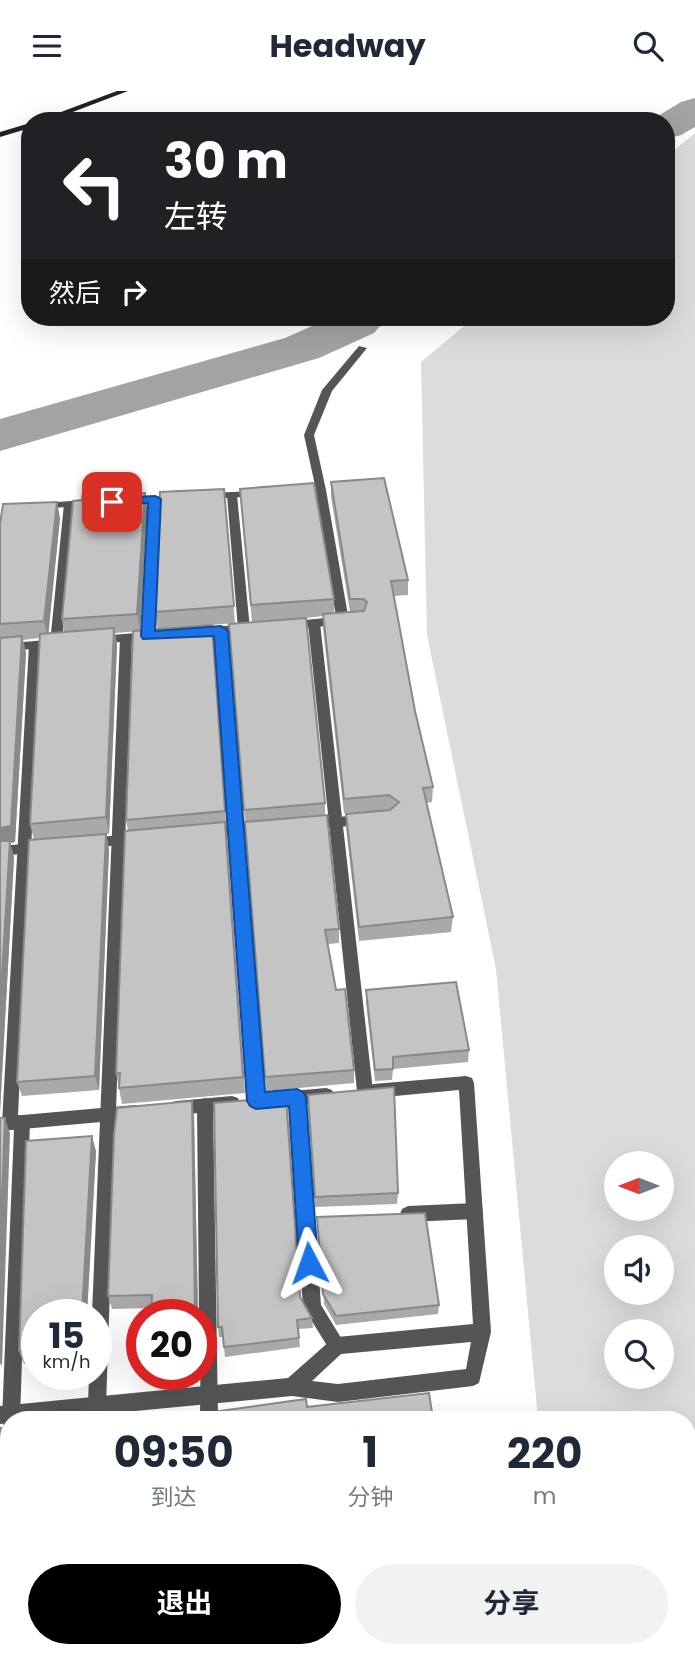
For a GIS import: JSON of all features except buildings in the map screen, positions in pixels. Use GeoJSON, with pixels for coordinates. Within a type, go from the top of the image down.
{"type":"FeatureCollection","features":[{"type":"Feature","properties":{"kind":"main road"},"geometry":{"type":"LineString","coordinates":[[66,112],[124,91]]}},
{"type":"Feature","properties":{"kind":"main road"},"geometry":{"type":"LineString","coordinates":[[0,135],[21,128]]}},
{"type":"Feature","properties":{"kind":"street"},"geometry":{"type":"LineString","coordinates":[[343,621],[309,435],[327,390],[362,348]]}},
{"type":"Feature","properties":{"kind":"street"},"geometry":{"type":"LineString","coordinates":[[309,491],[321,490]]}},
{"type":"Feature","properties":{"kind":"street"},"geometry":{"type":"LineString","coordinates":[[28,506],[271,493]]}},
{"type":"Feature","properties":{"kind":"street"},"geometry":{"type":"LineString","coordinates":[[184,633],[250,628],[232,495]]}},
{"type":"Feature","properties":{"kind":"street"},"geometry":{"type":"LineString","coordinates":[[91,641],[154,636],[155,499]]}},
{"type":"Feature","properties":{"kind":"street"},"geometry":{"type":"LineString","coordinates":[[0,648],[62,643],[69,504]]}},
{"type":"Feature","properties":{"kind":"street"},"geometry":{"type":"LineString","coordinates":[[279,626],[360,619]]}},
{"type":"Feature","properties":{"kind":"street"},"geometry":{"type":"LineString","coordinates":[[314,623],[336,822],[351,1093]]}},
{"type":"Feature","properties":{"kind":"street"},"geometry":{"type":"LineString","coordinates":[[221,631],[256,1101]]}},
{"type":"Feature","properties":{"kind":"street"},"geometry":{"type":"LineString","coordinates":[[97,1406],[126,638]]}},
{"type":"Feature","properties":{"kind":"street"},"geometry":{"type":"LineString","coordinates":[[7,1411],[11,1123],[35,645]]}},
{"type":"Feature","properties":{"kind":"street"},"geometry":{"type":"LineString","coordinates":[[298,825],[376,819]]}},
{"type":"Feature","properties":{"kind":"street"},"geometry":{"type":"LineString","coordinates":[[197,834],[273,827]]}},
{"type":"Feature","properties":{"kind":"street"},"geometry":{"type":"LineString","coordinates":[[0,851],[158,837]]}},
{"type":"Feature","properties":{"kind":"street"},"geometry":{"type":"LineString","coordinates":[[11,1123],[466,1083],[482,1332],[473,1377],[338,1392],[292,1387],[52,1411]]}},
{"type":"Feature","properties":{"kind":"street"},"geometry":{"type":"LineString","coordinates":[[297,1097],[312,1218],[312,1307],[337,1346]]}},
{"type":"Feature","properties":{"kind":"street"},"geometry":{"type":"LineString","coordinates":[[205,1105],[208,1411]]}},
{"type":"Feature","properties":{"kind":"street"},"geometry":{"type":"LineString","coordinates":[[397,1214],[475,1212]]}},
{"type":"Feature","properties":{"kind":"street"},"geometry":{"type":"LineString","coordinates":[[292,1387],[337,1346],[482,1332]]}},
{"type":"Feature","properties":{"kind":"shaded area"},"geometry":{"type":"Polygon","coordinates":[[[695,133],[695,1411],[537,1411],[496,969],[427,635],[421,362],[464,326],[675,326],[675,149],[695,133]]]}},
{"type":"Feature","properties":{"kind":"waterway"},"geometry":{"type":"LineString","coordinates":[[675,122],[695,110]]}},
{"type":"Feature","properties":{"kind":"waterway"},"geometry":{"type":"LineString","coordinates":[[0,435],[302,348],[350,326]]}},
{"type":"Feature","properties":{"kind":"route"},"geometry":{"type":"LineString","coordinates":[[112,502],[155,499],[148,636],[221,631],[256,1101],[297,1097],[309,1263]]}}]}
